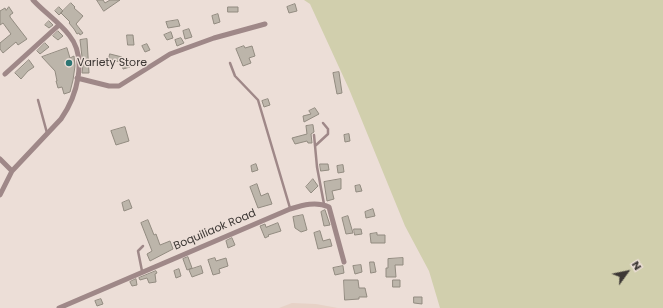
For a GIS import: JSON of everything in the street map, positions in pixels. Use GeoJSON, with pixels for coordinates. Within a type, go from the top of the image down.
{"type":"FeatureCollection","features":[{"type":"Feature","properties":{"kind":"street"},"geometry":{"type":"LineString","coordinates":[[0,195],[12,171],[61,119],[67,110],[74,93],[77,78],[79,66],[77,51],[69,34],[33,0]]}},
{"type":"Feature","properties":{"kind":"street"},"geometry":{"type":"LineString","coordinates":[[77,78],[109,86],[119,86],[170,54],[214,38],[265,24]]}},
{"type":"Feature","properties":{"kind":"street"},"geometry":{"type":"LineString","coordinates":[[5,74],[59,25]]}},
{"type":"Feature","properties":{"kind":"street"},"geometry":{"type":"LineString","coordinates":[[0,159],[12,171]]}},
{"type":"Feature","properties":{"kind":"street","name":"Boquiliaok Road"},"geometry":{"type":"LineString","coordinates":[[59,308],[142,271],[290,209],[308,204],[324,205]]}},
{"type":"Feature","properties":{"kind":"street"},"geometry":{"type":"LineString","coordinates":[[324,205],[329,207],[344,262]]}},
{"type":"Feature","properties":{"kind":"lane"},"geometry":{"type":"LineString","coordinates":[[230,64],[235,76],[256,96],[258,100],[290,209]]}},
{"type":"Feature","properties":{"kind":"lane"},"geometry":{"type":"LineString","coordinates":[[38,100],[47,134]]}},
{"type":"Feature","properties":{"kind":"lane"},"geometry":{"type":"LineString","coordinates":[[315,146],[328,134],[328,129],[323,123]]}},
{"type":"Feature","properties":{"kind":"lane"},"geometry":{"type":"LineString","coordinates":[[314,134],[317,167],[324,205]]}},
{"type":"Feature","properties":{"kind":"lane"},"geometry":{"type":"LineString","coordinates":[[142,271],[138,251],[143,246]]}},
{"type":"Feature","properties":{"kind":"shaded area"},"geometry":{"type":"Polygon","coordinates":[[[304,0],[663,0],[663,308],[440,308],[429,271],[405,226],[349,89],[310,4],[304,0]]]}},
{"type":"Feature","properties":{"kind":"shaded area"},"geometry":{"type":"Polygon","coordinates":[[[292,303],[316,304],[338,308],[279,308],[292,303]]]}},
{"type":"Feature","properties":{"kind":"building"},"geometry":{"type":"Polygon","coordinates":[[[97,0],[103,0],[105,3],[110,0],[120,0],[104,11],[97,0]]]}},
{"type":"Feature","properties":{"kind":"building"},"geometry":{"type":"Polygon","coordinates":[[[71,3],[83,16],[76,24],[83,33],[80,35],[79,33],[77,34],[69,23],[70,22],[61,13],[71,3]]]}},
{"type":"Feature","properties":{"kind":"building"},"geometry":{"type":"Polygon","coordinates":[[[295,4],[297,11],[289,13],[287,7],[295,4]]]}},
{"type":"Feature","properties":{"kind":"building"},"geometry":{"type":"Polygon","coordinates":[[[9,7],[13,13],[10,17],[27,39],[18,45],[16,42],[3,53],[0,49],[0,43],[11,34],[3,23],[0,25],[0,11],[5,8],[6,10],[9,7]]]}},
{"type":"Feature","properties":{"kind":"building"},"geometry":{"type":"Polygon","coordinates":[[[59,7],[63,11],[59,15],[55,11],[59,7]]]}},
{"type":"Feature","properties":{"kind":"building"},"geometry":{"type":"Polygon","coordinates":[[[228,7],[238,7],[238,12],[228,12],[228,7]]]}},
{"type":"Feature","properties":{"kind":"building"},"geometry":{"type":"Polygon","coordinates":[[[218,14],[220,22],[214,24],[212,16],[218,14]]]}},
{"type":"Feature","properties":{"kind":"building"},"geometry":{"type":"Polygon","coordinates":[[[178,20],[180,26],[168,28],[166,22],[178,20]]]}},
{"type":"Feature","properties":{"kind":"building"},"geometry":{"type":"Polygon","coordinates":[[[49,21],[53,25],[49,28],[45,25],[49,21]]]}},
{"type":"Feature","properties":{"kind":"building"},"geometry":{"type":"Polygon","coordinates":[[[189,29],[192,37],[185,39],[183,31],[189,29]]]}},
{"type":"Feature","properties":{"kind":"building"},"geometry":{"type":"Polygon","coordinates":[[[58,31],[63,36],[58,40],[53,36],[58,31]]]}},
{"type":"Feature","properties":{"kind":"building"},"geometry":{"type":"Polygon","coordinates":[[[171,32],[173,38],[167,40],[164,35],[171,32]]]}},
{"type":"Feature","properties":{"kind":"building"},"geometry":{"type":"Polygon","coordinates":[[[127,35],[133,35],[134,45],[128,45],[127,35]]]}},
{"type":"Feature","properties":{"kind":"building"},"geometry":{"type":"Polygon","coordinates":[[[181,38],[184,43],[177,46],[175,40],[181,38]]]}},
{"type":"Feature","properties":{"kind":"building"},"geometry":{"type":"Polygon","coordinates":[[[87,39],[89,73],[82,73],[83,65],[80,40],[87,39]]]}},
{"type":"Feature","properties":{"kind":"building"},"geometry":{"type":"Polygon","coordinates":[[[45,43],[49,47],[40,54],[37,51],[45,43]]]}},
{"type":"Feature","properties":{"kind":"building"},"geometry":{"type":"Polygon","coordinates":[[[147,44],[150,50],[145,52],[142,46],[147,44]]]}},
{"type":"Feature","properties":{"kind":"building"},"geometry":{"type":"Polygon","coordinates":[[[244,46],[245,48],[252,46],[255,56],[249,58],[251,63],[243,66],[236,49],[244,46]]]}},
{"type":"Feature","properties":{"kind":"building"},"geometry":{"type":"Polygon","coordinates":[[[67,48],[70,58],[74,56],[75,66],[70,92],[64,94],[62,87],[58,88],[55,71],[42,57],[67,48]]]}},
{"type":"Feature","properties":{"kind":"building"},"geometry":{"type":"Polygon","coordinates":[[[110,54],[122,57],[120,62],[109,59],[110,54]]]}},
{"type":"Feature","properties":{"kind":"building"},"geometry":{"type":"Polygon","coordinates":[[[29,60],[34,67],[21,79],[15,73],[29,60]]]}},
{"type":"Feature","properties":{"kind":"building"},"geometry":{"type":"Polygon","coordinates":[[[129,61],[130,67],[123,69],[122,63],[129,61]]]}},
{"type":"Feature","properties":{"kind":"building"},"geometry":{"type":"Polygon","coordinates":[[[339,72],[342,93],[337,94],[333,73],[339,72]]]}},
{"type":"Feature","properties":{"kind":"building"},"geometry":{"type":"Polygon","coordinates":[[[268,99],[270,105],[264,107],[262,101],[268,99]]]}},
{"type":"Feature","properties":{"kind":"building"},"geometry":{"type":"Polygon","coordinates":[[[315,108],[319,114],[304,122],[303,116],[311,114],[309,111],[315,108]]]}},
{"type":"Feature","properties":{"kind":"building"},"geometry":{"type":"Polygon","coordinates":[[[313,125],[314,132],[311,134],[312,143],[308,143],[307,141],[295,144],[292,138],[307,134],[306,126],[313,125]]]}},
{"type":"Feature","properties":{"kind":"building"},"geometry":{"type":"Polygon","coordinates":[[[125,127],[129,141],[116,145],[111,131],[125,127]]]}},
{"type":"Feature","properties":{"kind":"building"},"geometry":{"type":"Polygon","coordinates":[[[349,134],[350,141],[345,142],[344,135],[349,134]]]}},
{"type":"Feature","properties":{"kind":"building"},"geometry":{"type":"Polygon","coordinates":[[[256,164],[258,170],[252,172],[251,166],[256,164]]]}},
{"type":"Feature","properties":{"kind":"building"},"geometry":{"type":"Polygon","coordinates":[[[320,164],[328,164],[329,170],[321,171],[320,164]]]}},
{"type":"Feature","properties":{"kind":"building"},"geometry":{"type":"Polygon","coordinates":[[[343,165],[344,172],[338,173],[337,166],[343,165]]]}},
{"type":"Feature","properties":{"kind":"building"},"geometry":{"type":"Polygon","coordinates":[[[313,179],[318,186],[311,193],[306,187],[313,179]]]}},
{"type":"Feature","properties":{"kind":"building"},"geometry":{"type":"Polygon","coordinates":[[[341,179],[341,189],[332,191],[334,199],[327,201],[324,182],[341,179]]]}},
{"type":"Feature","properties":{"kind":"building"},"geometry":{"type":"Polygon","coordinates":[[[257,184],[261,196],[268,193],[272,204],[258,208],[250,187],[257,184]]]}},
{"type":"Feature","properties":{"kind":"building"},"geometry":{"type":"Polygon","coordinates":[[[360,185],[362,191],[356,192],[355,186],[360,185]]]}},
{"type":"Feature","properties":{"kind":"building"},"geometry":{"type":"Polygon","coordinates":[[[129,200],[132,208],[124,211],[122,203],[129,200]]]}},
{"type":"Feature","properties":{"kind":"building"},"geometry":{"type":"Polygon","coordinates":[[[373,209],[375,216],[366,218],[365,212],[373,209]]]}},
{"type":"Feature","properties":{"kind":"building"},"geometry":{"type":"Polygon","coordinates":[[[325,210],[330,225],[324,226],[321,212],[325,210]]]}},
{"type":"Feature","properties":{"kind":"building"},"geometry":{"type":"Polygon","coordinates":[[[303,215],[307,230],[301,232],[295,228],[293,217],[303,215]]]}},
{"type":"Feature","properties":{"kind":"building"},"geometry":{"type":"Polygon","coordinates":[[[348,216],[353,233],[346,234],[342,218],[348,216]]]}},
{"type":"Feature","properties":{"kind":"building"},"geometry":{"type":"Polygon","coordinates":[[[148,220],[160,245],[170,241],[173,249],[150,261],[147,254],[152,251],[141,223],[148,220]]]}},
{"type":"Feature","properties":{"kind":"building"},"geometry":{"type":"Polygon","coordinates":[[[278,223],[281,231],[268,235],[269,236],[265,238],[260,226],[265,224],[266,227],[278,223]]]}},
{"type":"Feature","properties":{"kind":"building"},"geometry":{"type":"Polygon","coordinates":[[[354,229],[361,229],[362,234],[355,235],[354,229]]]}},
{"type":"Feature","properties":{"kind":"building"},"geometry":{"type":"Polygon","coordinates":[[[320,231],[323,241],[330,239],[332,246],[318,249],[314,233],[320,231]]]}},
{"type":"Feature","properties":{"kind":"building"},"geometry":{"type":"Polygon","coordinates":[[[377,233],[377,235],[385,235],[385,243],[371,243],[370,234],[377,233]]]}},
{"type":"Feature","properties":{"kind":"building"},"geometry":{"type":"Polygon","coordinates":[[[232,238],[235,245],[228,248],[226,241],[232,238]]]}},
{"type":"Feature","properties":{"kind":"building"},"geometry":{"type":"Polygon","coordinates":[[[188,257],[192,268],[187,270],[183,259],[188,257]]]}},
{"type":"Feature","properties":{"kind":"building"},"geometry":{"type":"Polygon","coordinates":[[[215,258],[216,261],[226,258],[228,266],[219,269],[220,273],[213,275],[208,260],[215,258]]]}},
{"type":"Feature","properties":{"kind":"building"},"geometry":{"type":"Polygon","coordinates":[[[403,258],[403,265],[395,265],[396,277],[386,277],[388,259],[403,258]]]}},
{"type":"Feature","properties":{"kind":"building"},"geometry":{"type":"Polygon","coordinates":[[[370,262],[374,262],[376,272],[371,273],[370,262]]]}},
{"type":"Feature","properties":{"kind":"building"},"geometry":{"type":"Polygon","coordinates":[[[361,265],[362,272],[355,274],[353,266],[361,265]]]}},
{"type":"Feature","properties":{"kind":"building"},"geometry":{"type":"Polygon","coordinates":[[[201,266],[203,273],[192,277],[189,270],[201,266]]]}},
{"type":"Feature","properties":{"kind":"building"},"geometry":{"type":"Polygon","coordinates":[[[343,266],[344,273],[335,275],[333,268],[343,266]]]}},
{"type":"Feature","properties":{"kind":"building"},"geometry":{"type":"Polygon","coordinates":[[[179,269],[181,276],[176,278],[174,271],[179,269]]]}},
{"type":"Feature","properties":{"kind":"building"},"geometry":{"type":"Polygon","coordinates":[[[156,271],[156,282],[149,283],[147,278],[140,280],[139,278],[156,271]]]}},
{"type":"Feature","properties":{"kind":"building"},"geometry":{"type":"Polygon","coordinates":[[[136,279],[137,285],[132,286],[130,282],[136,279]]]}},
{"type":"Feature","properties":{"kind":"building"},"geometry":{"type":"Polygon","coordinates":[[[344,280],[358,280],[359,288],[365,288],[367,297],[345,300],[344,280]]]}},
{"type":"Feature","properties":{"kind":"building"},"geometry":{"type":"Polygon","coordinates":[[[393,280],[400,280],[400,287],[393,287],[393,280]]]}},
{"type":"Feature","properties":{"kind":"building"},"geometry":{"type":"Polygon","coordinates":[[[414,297],[422,297],[422,304],[414,303],[414,297]]]}},
{"type":"Feature","properties":{"kind":"building"},"geometry":{"type":"Polygon","coordinates":[[[101,299],[103,304],[97,306],[95,301],[101,299]]]}},
{"type":"Feature","properties":{"kind":"place","name":"Variety Store"},"geometry":{"type":"Point","coordinates":[69,63]}}]}
